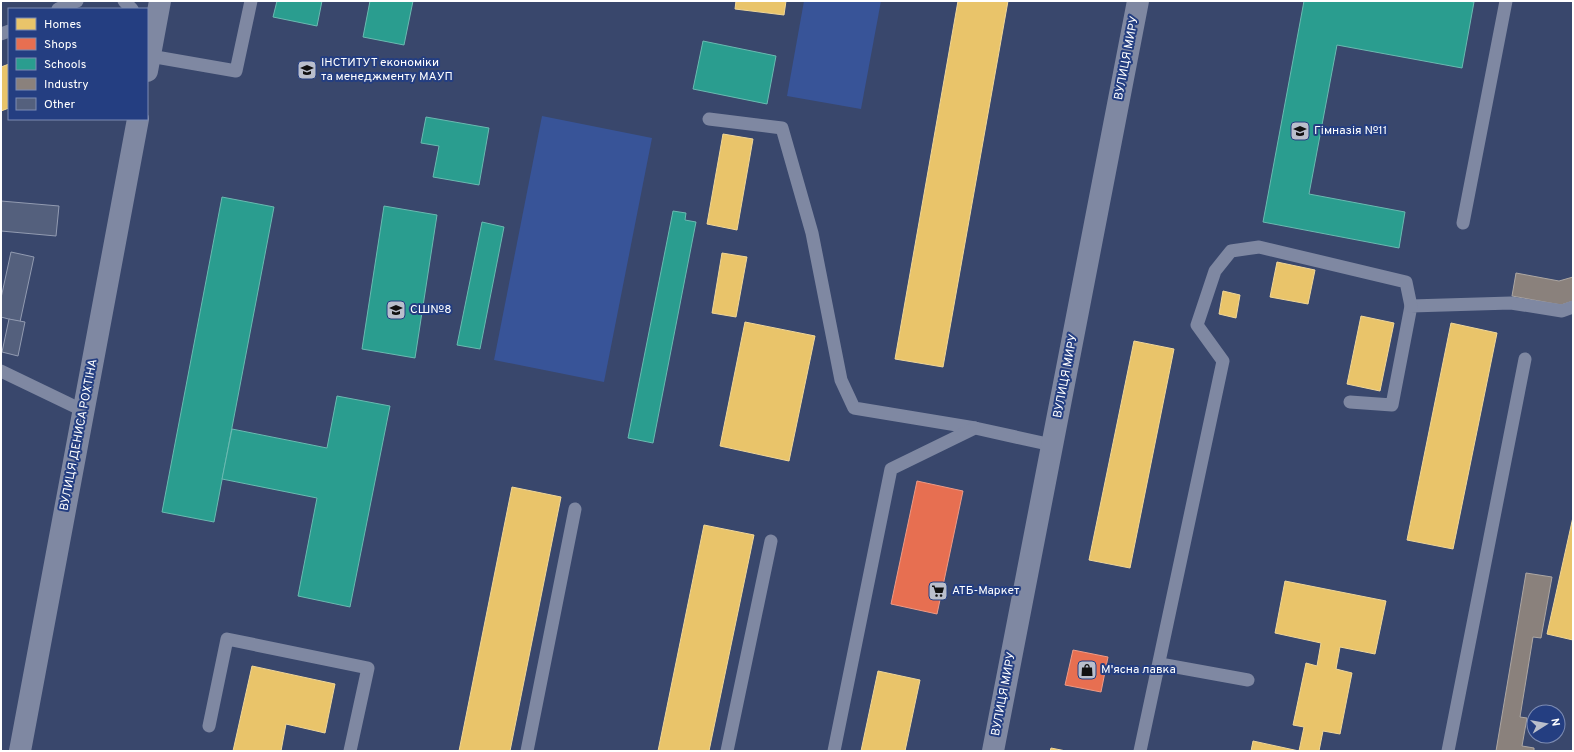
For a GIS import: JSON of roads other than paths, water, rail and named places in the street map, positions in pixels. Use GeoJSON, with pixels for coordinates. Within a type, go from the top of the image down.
{"type":"FeatureCollection","features":[{"type":"Feature","properties":{"kind":"street"},"geometry":{"type":"LineString","coordinates":[[148,64],[151,30],[160,1]]}},
{"type":"Feature","properties":{"kind":"street","name":"ВУЛИЦЯ МИРУ"},"geometry":{"type":"LineString","coordinates":[[993,751],[1138,1]]}},
{"type":"Feature","properties":{"kind":"street","name":"ВУЛИЦЯ ДЕНИСА РОХТІНА"},"geometry":{"type":"LineString","coordinates":[[20,751],[138,120]]}},
{"type":"Feature","properties":{"kind":"lane"},"geometry":{"type":"LineString","coordinates":[[60,8],[77,1]]}},
{"type":"Feature","properties":{"kind":"lane"},"geometry":{"type":"LineString","coordinates":[[148,64],[236,71],[251,1]]}},
{"type":"Feature","properties":{"kind":"lane"},"geometry":{"type":"LineString","coordinates":[[1463,223],[1506,1]]}},
{"type":"Feature","properties":{"kind":"lane"},"geometry":{"type":"LineString","coordinates":[[709,119],[782,128],[812,233],[841,380],[854,408],[976,428],[1052,445]]}},
{"type":"Feature","properties":{"kind":"lane"},"geometry":{"type":"LineString","coordinates":[[1140,751],[1160,664],[1223,362],[1197,325],[1215,271],[1231,251],[1259,247],[1406,282],[1411,306],[1392,405],[1350,402]]}},
{"type":"Feature","properties":{"kind":"lane"},"geometry":{"type":"LineString","coordinates":[[1411,306],[1511,303],[1562,311],[1573,307]]}},
{"type":"Feature","properties":{"kind":"lane"},"geometry":{"type":"LineString","coordinates":[[1448,751],[1525,359]]}},
{"type":"Feature","properties":{"kind":"lane"},"geometry":{"type":"LineString","coordinates":[[1,370],[84,411]]}},
{"type":"Feature","properties":{"kind":"lane"},"geometry":{"type":"LineString","coordinates":[[834,751],[891,469],[976,428]]}},
{"type":"Feature","properties":{"kind":"lane"},"geometry":{"type":"LineString","coordinates":[[527,751],[575,509]]}},
{"type":"Feature","properties":{"kind":"lane"},"geometry":{"type":"LineString","coordinates":[[727,751],[771,541]]}},
{"type":"Feature","properties":{"kind":"lane"},"geometry":{"type":"LineString","coordinates":[[209,726],[227,639],[368,668],[350,751]]}},
{"type":"Feature","properties":{"kind":"lane"},"geometry":{"type":"LineString","coordinates":[[1160,664],[1248,680]]}},
{"type":"Feature","properties":{"kind":"place","name":"ІНСТИТУТ економіки та менеджменту МАУП"},"geometry":{"type":"Point","coordinates":[307,70]}},
{"type":"Feature","properties":{"kind":"place","name":"Гімназія №11"},"geometry":{"type":"Point","coordinates":[1300,131]}},
{"type":"Feature","properties":{"kind":"place","name":"СШ№8"},"geometry":{"type":"Point","coordinates":[396,310]}},
{"type":"Feature","properties":{"kind":"place","name":"АТБ-Маркет"},"geometry":{"type":"Point","coordinates":[938,591]}},
{"type":"Feature","properties":{"kind":"place","name":"М'ясна лавка"},"geometry":{"type":"Point","coordinates":[1087,670]}}]}
